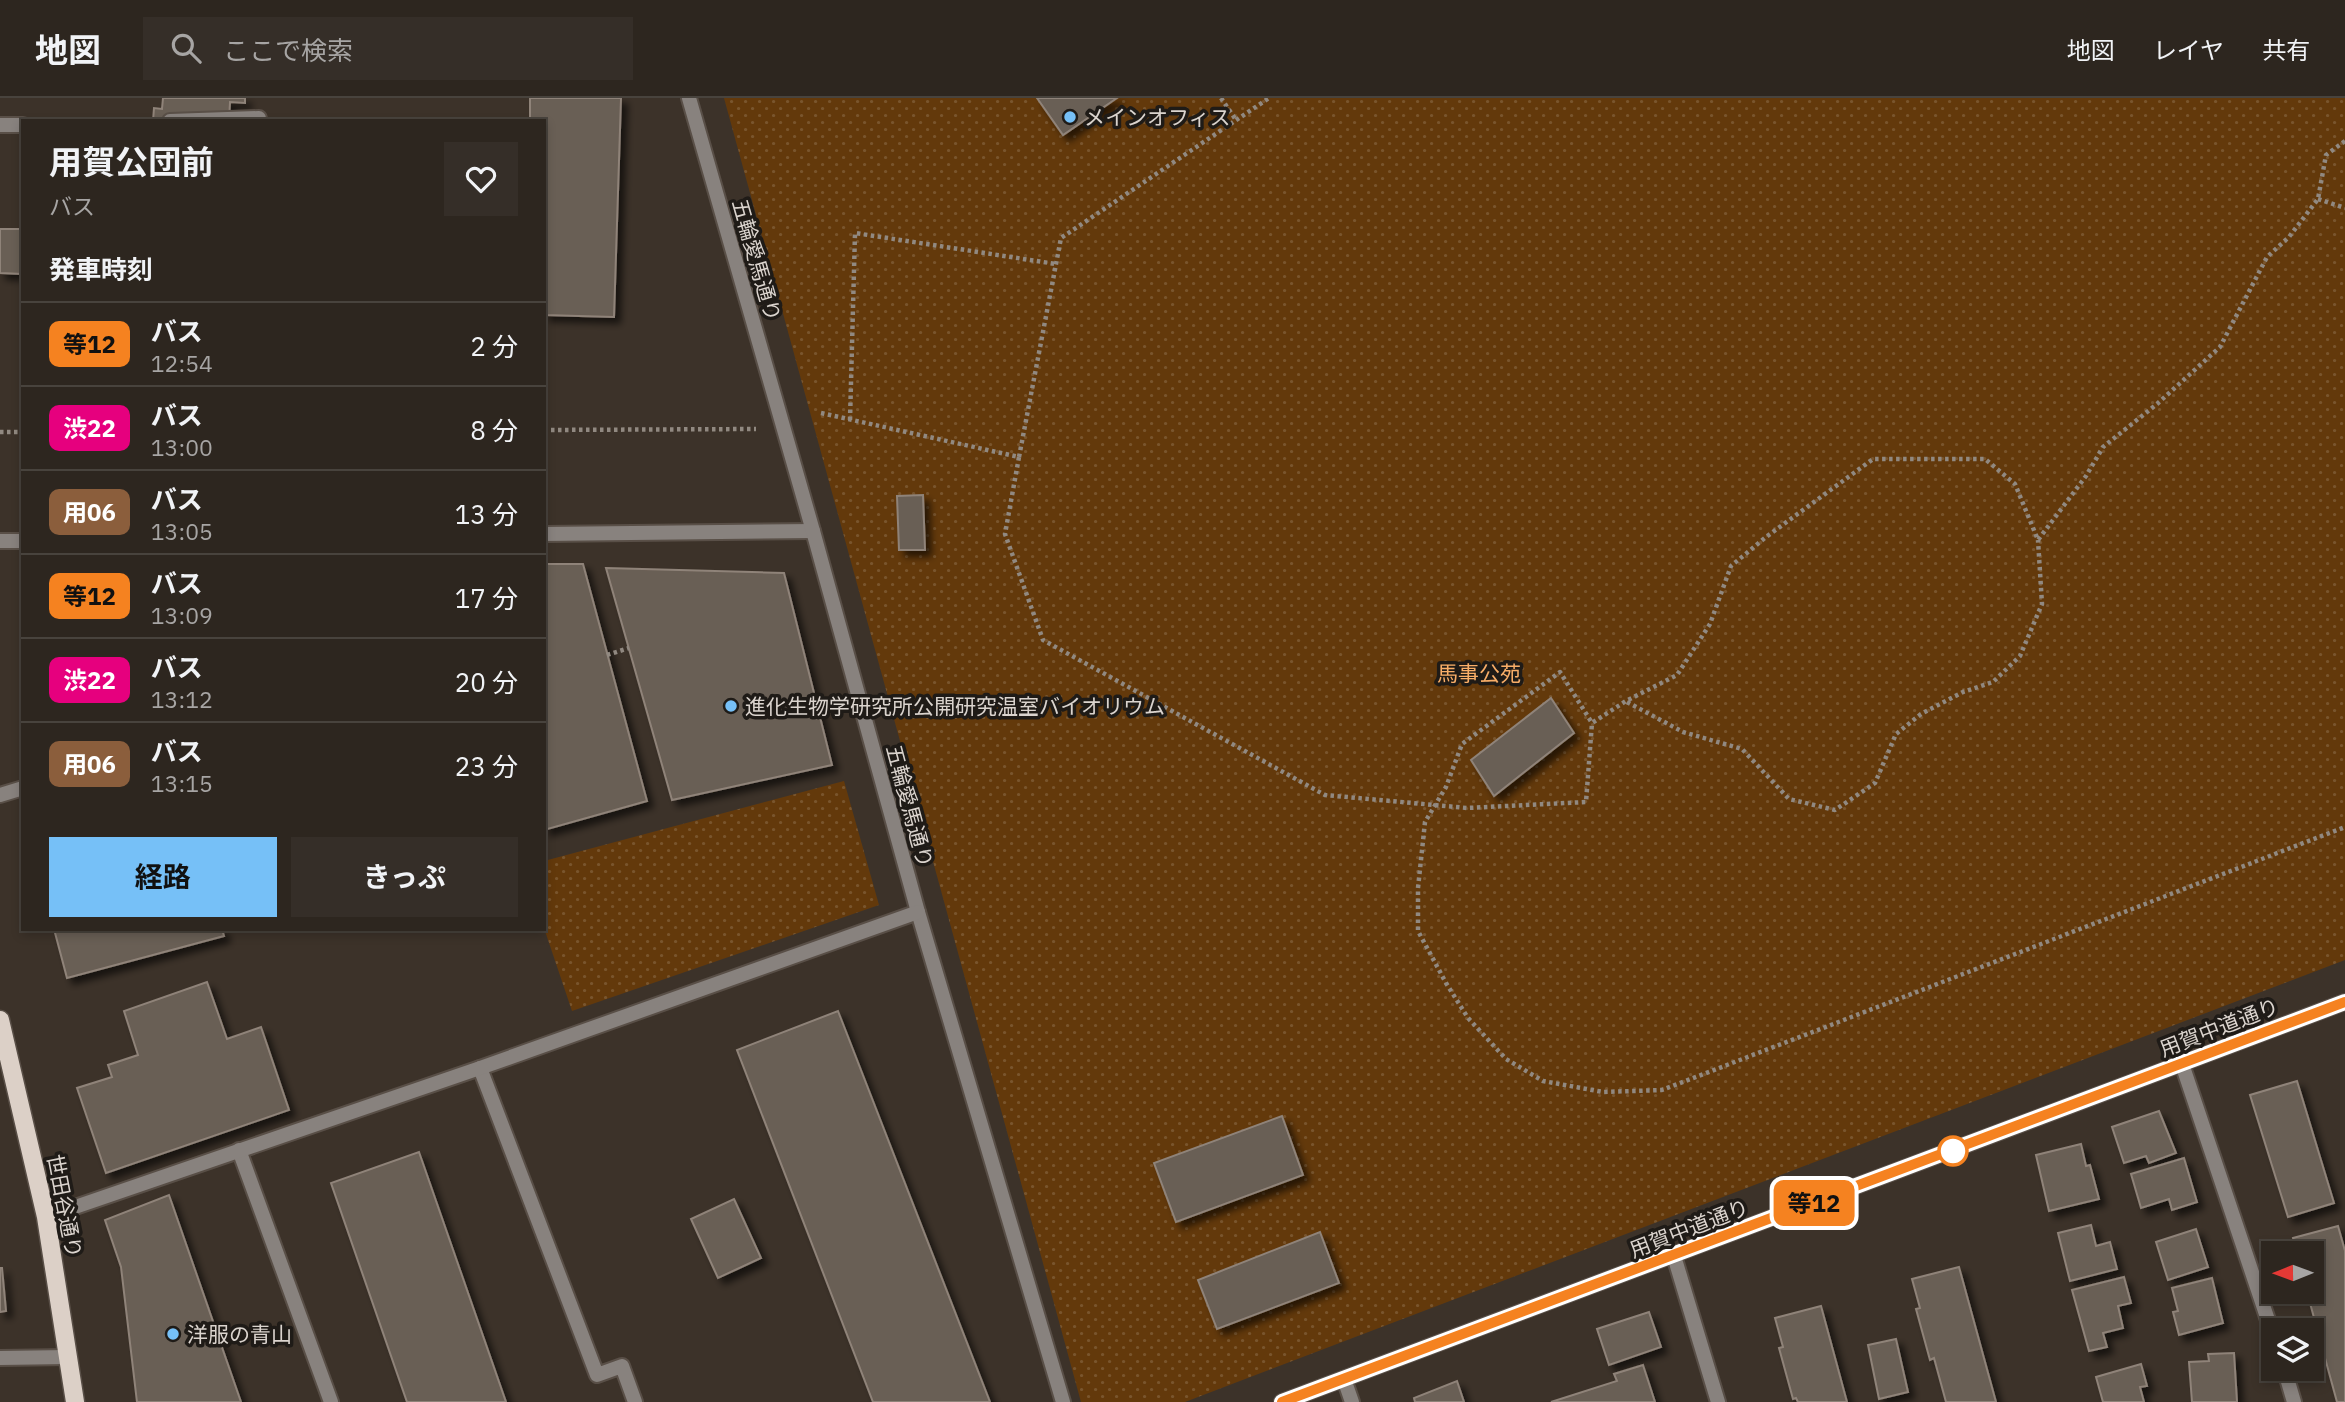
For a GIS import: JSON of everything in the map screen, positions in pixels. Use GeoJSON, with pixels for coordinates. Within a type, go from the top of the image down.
{"type":"FeatureCollection","features":[{"type":"Feature","properties":{"kind":"main road","name":"世田谷通り"},"geometry":{"type":"LineString","coordinates":[[0,1020],[5,1063],[46,1217],[75,1402]]}},
{"type":"Feature","properties":{"kind":"street","name":"五輪愛馬通り"},"geometry":{"type":"LineString","coordinates":[[689,98],[813,531],[918,912],[1063,1402]]}},
{"type":"Feature","properties":{"kind":"street"},"geometry":{"type":"LineString","coordinates":[[229,119],[259,118]]}},
{"type":"Feature","properties":{"kind":"street"},"geometry":{"type":"LineString","coordinates":[[0,125],[21,125]]}},
{"type":"Feature","properties":{"kind":"street"},"geometry":{"type":"LineString","coordinates":[[546,534],[813,531]]}},
{"type":"Feature","properties":{"kind":"street"},"geometry":{"type":"LineString","coordinates":[[0,541],[21,541]]}},
{"type":"Feature","properties":{"kind":"street"},"geometry":{"type":"LineString","coordinates":[[0,795],[21,789]]}},
{"type":"Feature","properties":{"kind":"street"},"geometry":{"type":"LineString","coordinates":[[46,1217],[480,1068],[918,912]]}},
{"type":"Feature","properties":{"kind":"street","name":"用賀中道通り"},"geometry":{"type":"LineString","coordinates":[[1282,1402],[2345,1002]]}},
{"type":"Feature","properties":{"kind":"street"},"geometry":{"type":"LineString","coordinates":[[2182,1064],[2267,1318]]}},
{"type":"Feature","properties":{"kind":"street"},"geometry":{"type":"LineString","coordinates":[[480,1068],[597,1375],[622,1366],[635,1402]]}},
{"type":"Feature","properties":{"kind":"street"},"geometry":{"type":"LineString","coordinates":[[239,1150],[331,1402]]}},
{"type":"Feature","properties":{"kind":"street"},"geometry":{"type":"LineString","coordinates":[[1674,1256],[1718,1402]]}},
{"type":"Feature","properties":{"kind":"street"},"geometry":{"type":"LineString","coordinates":[[0,1358],[68,1357]]}},
{"type":"Feature","properties":{"kind":"street"},"geometry":{"type":"LineString","coordinates":[[1345,1379],[1352,1402]]}},
{"type":"Feature","properties":{"kind":"street"},"geometry":{"type":"LineString","coordinates":[[2288,1381],[2294,1402]]}},
{"type":"Feature","properties":{"kind":"path"},"geometry":{"type":"LineString","coordinates":[[1221,98],[1236,120]]}},
{"type":"Feature","properties":{"kind":"path"},"geometry":{"type":"LineString","coordinates":[[1269,98],[1060,238],[1005,534],[1043,640],[1325,795],[1435,805],[1467,808],[1586,802],[1592,723],[1560,672],[1462,744],[1446,787],[1435,805],[1425,822],[1418,888],[1418,931],[1468,1018],[1506,1059],[1543,1082],[1603,1092],[1662,1090],[2345,827]]}},
{"type":"Feature","properties":{"kind":"path"},"geometry":{"type":"LineString","coordinates":[[2038,540],[2086,476],[2103,447],[2157,404],[2220,347],[2267,257],[2288,237],[2318,199],[2326,155],[2345,141]]}},
{"type":"Feature","properties":{"kind":"path"},"geometry":{"type":"LineString","coordinates":[[2318,199],[2345,208]]}},
{"type":"Feature","properties":{"kind":"path"},"geometry":{"type":"LineString","coordinates":[[850,419],[855,233],[1056,264]]}},
{"type":"Feature","properties":{"kind":"path"},"geometry":{"type":"LineString","coordinates":[[821,413],[1019,457]]}},
{"type":"Feature","properties":{"kind":"path"},"geometry":{"type":"LineString","coordinates":[[546,430],[768,429]]}},
{"type":"Feature","properties":{"kind":"path"},"geometry":{"type":"LineString","coordinates":[[0,432],[21,432]]}},
{"type":"Feature","properties":{"kind":"path"},"geometry":{"type":"LineString","coordinates":[[1592,723],[1626,701],[1677,675],[1710,624],[1731,566],[1872,459],[1984,459],[2015,484],[2038,540],[2042,604],[2020,656],[1993,682],[1963,692],[1921,714],[1896,734],[1875,783],[1835,810],[1789,799],[1742,749],[1683,732],[1626,701]]}},
{"type":"Feature","properties":{"kind":"path"},"geometry":{"type":"LineString","coordinates":[[607,655],[629,648]]}},
{"type":"Feature","properties":{"kind":"green space","name":"馬事公苑"},"geometry":{"type":"Polygon","coordinates":[[[724,98],[2345,98],[2345,960],[1185,1402],[1081,1402],[724,98]]]}},
{"type":"Feature","properties":{"kind":"green space"},"geometry":{"type":"Polygon","coordinates":[[[844,781],[879,905],[572,1011],[545,931],[546,860],[844,781]]]}},
{"type":"Feature","properties":{"kind":"building"},"geometry":{"type":"Polygon","coordinates":[[[163,98],[245,98],[245,103],[230,102],[229,119],[153,119],[154,108],[162,109],[163,98]]]}},
{"type":"Feature","properties":{"kind":"building"},"geometry":{"type":"Polygon","coordinates":[[[530,98],[621,98],[614,317],[546,315],[546,119],[530,119],[530,98]]]}},
{"type":"Feature","properties":{"kind":"building","name":"メインオフィス"},"geometry":{"type":"Polygon","coordinates":[[[1037,98],[1117,98],[1063,135],[1037,98]]]}},
{"type":"Feature","properties":{"kind":"building"},"geometry":{"type":"Polygon","coordinates":[[[0,229],[21,229],[21,274],[0,273],[0,229]]]}},
{"type":"Feature","properties":{"kind":"building"},"geometry":{"type":"Polygon","coordinates":[[[923,495],[925,550],[899,550],[897,496],[923,495]]]}},
{"type":"Feature","properties":{"kind":"building"},"geometry":{"type":"Polygon","coordinates":[[[546,564],[583,564],[647,801],[546,829],[546,564]]]}},
{"type":"Feature","properties":{"kind":"building","name":"進化生物学研究所公開研究温室バイオリウム"},"geometry":{"type":"Polygon","coordinates":[[[606,568],[784,573],[832,765],[672,800],[606,568]]]}},
{"type":"Feature","properties":{"kind":"building"},"geometry":{"type":"Polygon","coordinates":[[[1551,698],[1574,733],[1494,796],[1471,760],[1551,698]]]}},
{"type":"Feature","properties":{"kind":"building"},"geometry":{"type":"Polygon","coordinates":[[[55,931],[223,931],[224,936],[67,978],[55,931]]]}},
{"type":"Feature","properties":{"kind":"building"},"geometry":{"type":"Polygon","coordinates":[[[207,982],[227,1039],[261,1027],[289,1110],[106,1173],[77,1088],[112,1077],[108,1065],[138,1055],[124,1011],[207,982]]]}},
{"type":"Feature","properties":{"kind":"building"},"geometry":{"type":"Polygon","coordinates":[[[838,1011],[990,1402],[873,1402],[737,1050],[838,1011]]]}},
{"type":"Feature","properties":{"kind":"building"},"geometry":{"type":"Polygon","coordinates":[[[2297,1081],[2334,1203],[2288,1217],[2250,1095],[2297,1081]]]}},
{"type":"Feature","properties":{"kind":"building"},"geometry":{"type":"Polygon","coordinates":[[[2159,1111],[2176,1153],[2149,1163],[2146,1156],[2124,1163],[2112,1127],[2159,1111]]]}},
{"type":"Feature","properties":{"kind":"building"},"geometry":{"type":"Polygon","coordinates":[[[1282,1116],[1303,1175],[1176,1222],[1154,1163],[1282,1116]]]}},
{"type":"Feature","properties":{"kind":"building"},"geometry":{"type":"Polygon","coordinates":[[[2081,1144],[2099,1199],[2049,1211],[2036,1155],[2081,1144]]]}},
{"type":"Feature","properties":{"kind":"building"},"geometry":{"type":"Polygon","coordinates":[[[419,1152],[506,1402],[407,1402],[331,1183],[419,1152]]]}},
{"type":"Feature","properties":{"kind":"building"},"geometry":{"type":"Polygon","coordinates":[[[2184,1158],[2197,1202],[2172,1210],[2169,1199],[2141,1208],[2131,1174],[2184,1158]]]}},
{"type":"Feature","properties":{"kind":"building","name":"洋服の青山"},"geometry":{"type":"Polygon","coordinates":[[[169,1195],[241,1402],[137,1402],[121,1267],[105,1220],[169,1195]]]}},
{"type":"Feature","properties":{"kind":"building"},"geometry":{"type":"Polygon","coordinates":[[[734,1199],[761,1258],[718,1278],[691,1219],[734,1199]]]}},
{"type":"Feature","properties":{"kind":"building"},"geometry":{"type":"Polygon","coordinates":[[[2091,1225],[2096,1246],[2110,1242],[2117,1269],[2070,1281],[2058,1233],[2091,1225]]]}},
{"type":"Feature","properties":{"kind":"building"},"geometry":{"type":"Polygon","coordinates":[[[2338,1226],[2345,1251],[2345,1402],[2337,1402],[2324,1354],[2324,1318],[2314,1318],[2310,1304],[2324,1304],[2324,1241],[2294,1241],[2293,1238],[2338,1226]]]}},
{"type":"Feature","properties":{"kind":"building"},"geometry":{"type":"Polygon","coordinates":[[[2196,1229],[2208,1267],[2168,1280],[2156,1242],[2196,1229]]]}},
{"type":"Feature","properties":{"kind":"building"},"geometry":{"type":"Polygon","coordinates":[[[1320,1232],[1339,1283],[1217,1329],[1198,1280],[1320,1232]]]}},
{"type":"Feature","properties":{"kind":"building"},"geometry":{"type":"Polygon","coordinates":[[[1959,1267],[1996,1402],[1946,1402],[1934,1358],[1930,1360],[1916,1309],[1920,1308],[1912,1279],[1959,1267]]]}},
{"type":"Feature","properties":{"kind":"building"},"geometry":{"type":"Polygon","coordinates":[[[0,1268],[6,1311],[0,1312],[0,1268]]]}},
{"type":"Feature","properties":{"kind":"building"},"geometry":{"type":"Polygon","coordinates":[[[2124,1277],[2131,1303],[2118,1306],[2123,1328],[2103,1333],[2107,1347],[2089,1351],[2072,1290],[2124,1277]]]}},
{"type":"Feature","properties":{"kind":"building"},"geometry":{"type":"Polygon","coordinates":[[[2212,1278],[2223,1323],[2179,1335],[2173,1312],[2178,1311],[2172,1288],[2212,1278]]]}},
{"type":"Feature","properties":{"kind":"building"},"geometry":{"type":"Polygon","coordinates":[[[1821,1306],[1847,1402],[1798,1402],[1796,1398],[1793,1399],[1779,1348],[1783,1347],[1775,1318],[1821,1306]]]}},
{"type":"Feature","properties":{"kind":"building"},"geometry":{"type":"Polygon","coordinates":[[[1649,1312],[1661,1347],[1609,1365],[1597,1329],[1649,1312]]]}},
{"type":"Feature","properties":{"kind":"building"},"geometry":{"type":"Polygon","coordinates":[[[1896,1339],[1908,1392],[1879,1399],[1868,1345],[1896,1339]]]}},
{"type":"Feature","properties":{"kind":"building"},"geometry":{"type":"Polygon","coordinates":[[[2234,1353],[2237,1402],[2192,1402],[2189,1362],[2209,1361],[2208,1354],[2234,1353]]]}},
{"type":"Feature","properties":{"kind":"building"},"geometry":{"type":"Polygon","coordinates":[[[2141,1364],[2147,1386],[2140,1387],[2144,1402],[2103,1402],[2096,1377],[2141,1364]]]}},
{"type":"Feature","properties":{"kind":"building"},"geometry":{"type":"Polygon","coordinates":[[[1643,1365],[1655,1402],[1551,1402],[1617,1381],[1614,1374],[1643,1365]]]}},
{"type":"Feature","properties":{"kind":"building"},"geometry":{"type":"Polygon","coordinates":[[[1457,1381],[1464,1402],[1415,1402],[1414,1398],[1457,1381]]]}},
{"type":"Feature","properties":{"kind":"bus line","name":"等12"},"geometry":{"type":"LineString","coordinates":[[1282,1402],[2345,1002]]}},
{"type":"Feature","properties":{"kind":"place","name":"メインオフィス"},"geometry":{"type":"Point","coordinates":[1070,117]}},
{"type":"Feature","properties":{"kind":"place","name":"進化生物学研究所公開研究温室バイオリウム"},"geometry":{"type":"Point","coordinates":[731,706]}},
{"type":"Feature","properties":{"kind":"place","name":"洋服の青山"},"geometry":{"type":"Point","coordinates":[173,1334]}}]}
